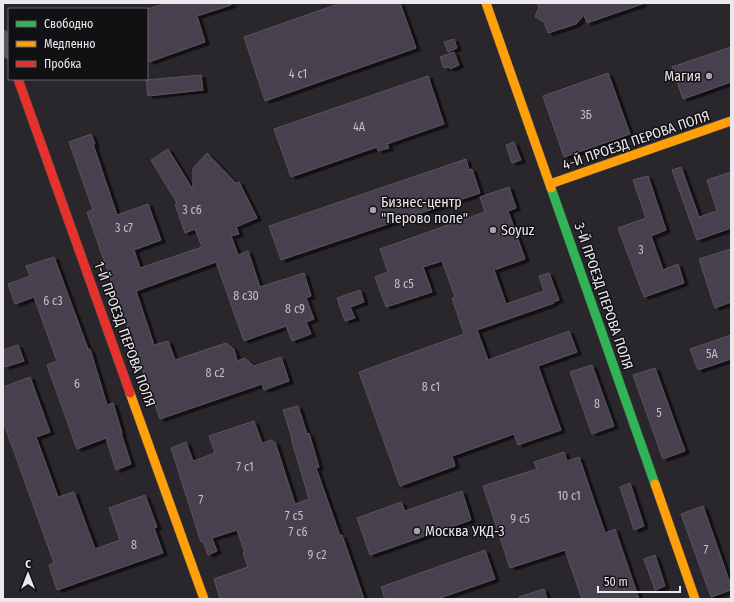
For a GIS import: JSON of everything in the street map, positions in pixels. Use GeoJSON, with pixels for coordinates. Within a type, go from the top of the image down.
{"type":"FeatureCollection","features":[{"type":"Feature","properties":{"kind":"street","name":"3-Й ПРОЕЗД ПЕРОВА ПОЛЯ"},"geometry":{"type":"LineString","coordinates":[[486,3],[695,599]]}},
{"type":"Feature","properties":{"kind":"street"},"geometry":{"type":"LineString","coordinates":[[3,36],[8,50]]}},
{"type":"Feature","properties":{"kind":"street","name":"1-Й ПРОЕЗД ПЕРОВА ПОЛЯ"},"geometry":{"type":"LineString","coordinates":[[18,80],[204,599]]}},
{"type":"Feature","properties":{"kind":"street","name":"4-Й ПРОЕЗД ПЕРОВА ПОЛЯ"},"geometry":{"type":"LineString","coordinates":[[550,184],[731,122]]}},
{"type":"Feature","properties":{"kind":"building"},"geometry":{"type":"Polygon","coordinates":[[[167,3],[231,3],[231,5],[197,16],[205,42],[149,62],[148,9],[167,3]]]}},
{"type":"Feature","properties":{"kind":"building"},"geometry":{"type":"Polygon","coordinates":[[[341,3],[400,3],[416,48],[265,101],[244,37],[341,3]]]}},
{"type":"Feature","properties":{"kind":"building"},"geometry":{"type":"Polygon","coordinates":[[[537,3],[642,4],[587,23],[584,15],[576,24],[548,33],[544,22],[535,17],[539,7],[537,3]]]}},
{"type":"Feature","properties":{"kind":"building"},"geometry":{"type":"Polygon","coordinates":[[[454,39],[457,48],[448,52],[444,42],[454,39]]]}},
{"type":"Feature","properties":{"kind":"building"},"geometry":{"type":"Polygon","coordinates":[[[731,47],[731,82],[683,99],[672,67],[731,47]]]}},
{"type":"Feature","properties":{"kind":"building"},"geometry":{"type":"Polygon","coordinates":[[[454,52],[459,65],[450,69],[449,67],[444,68],[440,57],[454,52]]]}},
{"type":"Feature","properties":{"kind":"building"},"geometry":{"type":"Polygon","coordinates":[[[608,73],[630,134],[564,157],[543,96],[608,73]]]}},
{"type":"Feature","properties":{"kind":"building"},"geometry":{"type":"Polygon","coordinates":[[[201,75],[203,90],[148,96],[146,80],[201,75]]]}},
{"type":"Feature","properties":{"kind":"building"},"geometry":{"type":"Polygon","coordinates":[[[428,76],[444,124],[387,144],[389,148],[378,151],[377,147],[291,177],[274,129],[428,76]]]}},
{"type":"Feature","properties":{"kind":"building"},"geometry":{"type":"Polygon","coordinates":[[[91,134],[117,215],[148,204],[161,240],[134,250],[140,268],[202,247],[195,229],[185,233],[175,204],[177,203],[151,160],[168,149],[193,190],[193,168],[207,153],[236,183],[239,182],[257,218],[236,227],[239,234],[231,236],[238,255],[248,251],[260,287],[304,273],[311,296],[306,298],[314,319],[306,322],[311,334],[292,341],[286,326],[244,341],[216,262],[136,291],[154,345],[168,341],[175,360],[226,343],[234,349],[237,361],[245,358],[254,366],[281,357],[289,381],[264,390],[262,384],[160,419],[87,212],[93,210],[69,142],[91,134]]]}},
{"type":"Feature","properties":{"kind":"building"},"geometry":{"type":"Polygon","coordinates":[[[514,142],[521,160],[512,163],[506,145],[514,142]]]}},
{"type":"Feature","properties":{"kind":"building","name":"Бизнес-центр \"Перово поле\""},"geometry":{"type":"Polygon","coordinates":[[[466,159],[469,170],[472,169],[480,193],[281,260],[269,226],[466,159]]]}},
{"type":"Feature","properties":{"kind":"building"},"geometry":{"type":"Polygon","coordinates":[[[681,167],[699,217],[717,211],[707,180],[731,172],[731,228],[697,240],[672,170],[681,167]]]}},
{"type":"Feature","properties":{"kind":"building"},"geometry":{"type":"Polygon","coordinates":[[[648,176],[666,230],[651,236],[663,270],[678,264],[684,283],[644,297],[618,228],[646,218],[633,180],[648,176]]]}},
{"type":"Feature","properties":{"kind":"building"},"geometry":{"type":"Polygon","coordinates":[[[509,187],[516,208],[508,211],[525,259],[494,270],[506,304],[544,291],[539,276],[549,273],[559,300],[477,330],[488,360],[569,331],[577,352],[538,366],[561,430],[518,445],[514,434],[452,456],[455,466],[400,486],[359,372],[464,334],[452,298],[455,297],[442,261],[423,267],[432,292],[386,307],[375,277],[388,272],[380,249],[485,212],[480,197],[509,187]]]}},
{"type":"Feature","properties":{"kind":"building"},"geometry":{"type":"Polygon","coordinates":[[[731,249],[731,302],[715,308],[699,259],[731,249]]]}},
{"type":"Feature","properties":{"kind":"building"},"geometry":{"type":"Polygon","coordinates":[[[54,257],[88,349],[90,349],[107,405],[113,403],[122,433],[131,464],[116,470],[106,438],[77,449],[47,365],[57,361],[34,297],[15,304],[8,284],[30,276],[26,266],[54,257]]]}},
{"type":"Feature","properties":{"kind":"building"},"geometry":{"type":"Polygon","coordinates":[[[360,290],[364,302],[350,307],[355,318],[345,321],[337,298],[360,290]]]}},
{"type":"Feature","properties":{"kind":"building"},"geometry":{"type":"Polygon","coordinates":[[[731,335],[731,359],[698,370],[690,349],[731,335]]]}},
{"type":"Feature","properties":{"kind":"building"},"geometry":{"type":"Polygon","coordinates":[[[18,345],[24,361],[5,367],[3,361],[3,350],[18,345]]]}},
{"type":"Feature","properties":{"kind":"building"},"geometry":{"type":"Polygon","coordinates":[[[592,365],[614,426],[592,434],[570,372],[592,365]]]}},
{"type":"Feature","properties":{"kind":"building"},"geometry":{"type":"Polygon","coordinates":[[[655,368],[685,451],[663,459],[633,375],[655,368]]]}},
{"type":"Feature","properties":{"kind":"building"},"geometry":{"type":"Polygon","coordinates":[[[30,377],[50,432],[36,437],[58,497],[74,492],[95,549],[120,540],[109,508],[145,495],[157,527],[154,528],[163,553],[57,590],[49,565],[54,563],[3,421],[3,387],[30,377]]]}},
{"type":"Feature","properties":{"kind":"building"},"geometry":{"type":"Polygon","coordinates":[[[298,406],[307,434],[309,433],[319,467],[316,468],[340,536],[342,535],[364,599],[220,599],[214,579],[248,567],[243,553],[245,553],[237,530],[212,538],[217,551],[208,555],[203,541],[201,542],[171,448],[186,442],[193,461],[215,453],[209,436],[254,421],[262,443],[272,440],[273,443],[275,442],[295,504],[309,499],[283,410],[298,406]]]}},
{"type":"Feature","properties":{"kind":"building"},"geometry":{"type":"Polygon","coordinates":[[[564,452],[567,461],[579,457],[605,533],[615,529],[639,599],[582,599],[565,550],[510,568],[483,486],[537,469],[534,462],[564,452]]]}},
{"type":"Feature","properties":{"kind":"building"},"geometry":{"type":"Polygon","coordinates":[[[630,483],[644,526],[634,530],[620,487],[630,483]]]}},
{"type":"Feature","properties":{"kind":"building"},"geometry":{"type":"Polygon","coordinates":[[[462,491],[471,520],[370,555],[357,518],[401,502],[405,511],[462,491]]]}},
{"type":"Feature","properties":{"kind":"building"},"geometry":{"type":"Polygon","coordinates":[[[703,506],[731,586],[731,590],[711,597],[681,514],[703,506]]]}},
{"type":"Feature","properties":{"kind":"building"},"geometry":{"type":"Polygon","coordinates":[[[485,550],[495,579],[437,599],[385,599],[381,587],[485,550]]]}},
{"type":"Feature","properties":{"kind":"building"},"geometry":{"type":"Polygon","coordinates":[[[655,555],[665,586],[655,590],[644,559],[655,555]]]}},
{"type":"Feature","properties":{"kind":"building"},"geometry":{"type":"Polygon","coordinates":[[[544,589],[547,599],[520,599],[519,597],[544,589]]]}},
{"type":"Feature","properties":{"kind":"traffic: fast"},"geometry":{"type":"LineString","coordinates":[[551,188],[655,484]]}},
{"type":"Feature","properties":{"kind":"traffic: slow"},"geometry":{"type":"LineString","coordinates":[[486,3],[551,188]]}},
{"type":"Feature","properties":{"kind":"traffic: slow"},"geometry":{"type":"LineString","coordinates":[[550,184],[731,121]]}},
{"type":"Feature","properties":{"kind":"traffic: slow"},"geometry":{"type":"LineString","coordinates":[[130,393],[204,599]]}},
{"type":"Feature","properties":{"kind":"traffic: slow"},"geometry":{"type":"LineString","coordinates":[[655,484],[695,599]]}},
{"type":"Feature","properties":{"kind":"traffic: jam"},"geometry":{"type":"LineString","coordinates":[[18,80],[130,393]]}},
{"type":"Feature","properties":{"kind":"place","name":"Магия"},"geometry":{"type":"Point","coordinates":[709,76]}},
{"type":"Feature","properties":{"kind":"place","name":"Бизнес-центр \"Перово поле\""},"geometry":{"type":"Point","coordinates":[373,210]}},
{"type":"Feature","properties":{"kind":"place","name":"Soyuz"},"geometry":{"type":"Point","coordinates":[493,230]}},
{"type":"Feature","properties":{"kind":"place","name":"Москва УКД-3"},"geometry":{"type":"Point","coordinates":[417,531]}}]}
